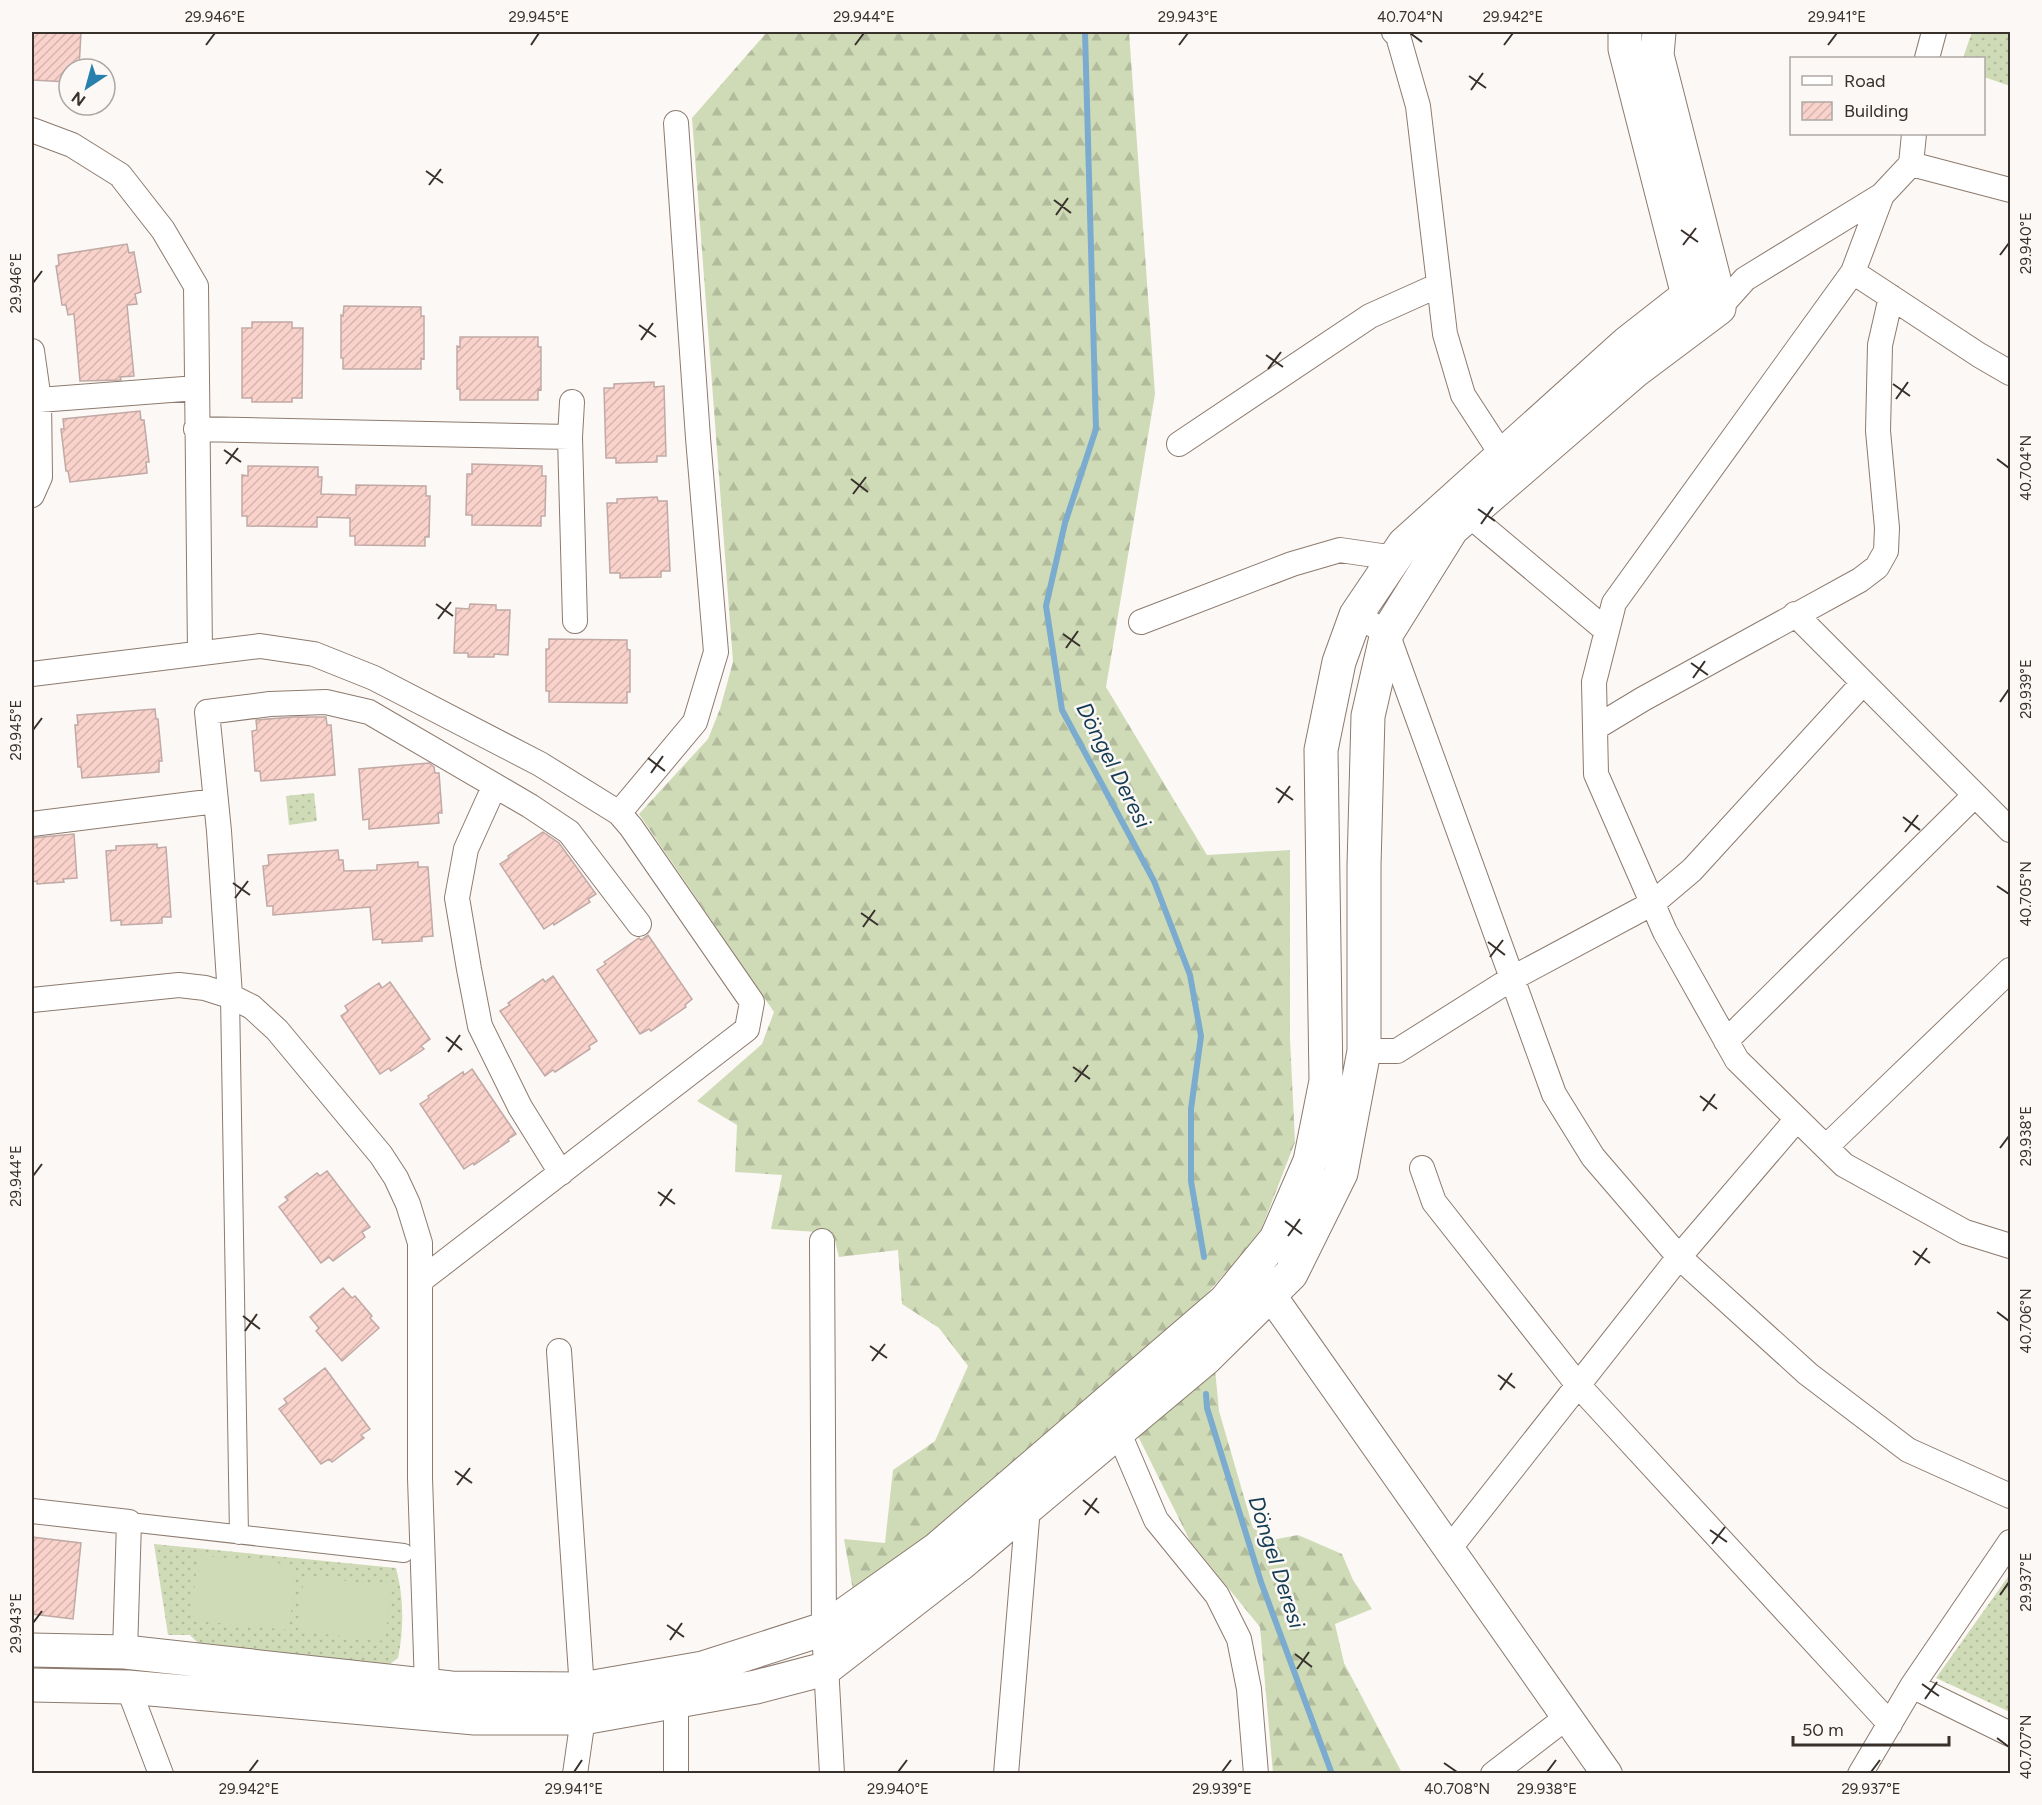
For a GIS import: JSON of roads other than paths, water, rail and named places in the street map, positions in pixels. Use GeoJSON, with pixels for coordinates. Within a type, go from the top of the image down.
{"type":"FeatureCollection","features":[{"type":"Feature","properties":{"kind":"main road"},"geometry":{"type":"LineString","coordinates":[[1625,32],[1625,49],[1712,297]]}},
{"type":"Feature","properties":{"kind":"main road"},"geometry":{"type":"LineString","coordinates":[[1659,32],[1657,55],[1712,297]]}},
{"type":"Feature","properties":{"kind":"main road"},"geometry":{"type":"LineString","coordinates":[[32,1685],[425,1699],[451,1688],[582,1703],[676,1701],[756,1687],[825,1669],[959,1565],[1206,1358],[1291,1274],[1341,1173],[1364,1051],[1364,866],[1368,716],[1387,633],[1452,529],[1469,515],[1506,467],[1627,343],[1712,297]]}},
{"type":"Feature","properties":{"kind":"main road"},"geometry":{"type":"LineString","coordinates":[[582,1703],[703,1668],[824,1629],[937,1550],[1225,1301],[1276,1239],[1310,1161],[1326,1082],[1321,750],[1339,662],[1356,615],[1404,544],[1506,467]]}},
{"type":"Feature","properties":{"kind":"main road"},"geometry":{"type":"LineString","coordinates":[[32,1650],[125,1652],[425,1699]]}},
{"type":"Feature","properties":{"kind":"street"},"geometry":{"type":"LineString","coordinates":[[1927,57],[1934,32]]}},
{"type":"Feature","properties":{"kind":"street"},"geometry":{"type":"LineString","coordinates":[[1400,33],[1418,106],[1445,334],[1463,395],[1506,467]]}},
{"type":"Feature","properties":{"kind":"street"},"geometry":{"type":"LineString","coordinates":[[619,813],[695,722],[716,652],[698,438],[676,123]]}},
{"type":"Feature","properties":{"kind":"street"},"geometry":{"type":"LineString","coordinates":[[32,130],[72,145],[120,175],[163,230],[196,286],[200,653]]}},
{"type":"Feature","properties":{"kind":"street"},"geometry":{"type":"LineString","coordinates":[[1712,297],[1882,195],[1911,164],[1914,135]]}},
{"type":"Feature","properties":{"kind":"street"},"geometry":{"type":"LineString","coordinates":[[1911,164],[2010,190]]}},
{"type":"Feature","properties":{"kind":"street"},"geometry":{"type":"LineString","coordinates":[[1882,195],[1853,272],[1614,603],[1594,682],[1596,774],[1665,932],[1737,1060],[1844,1164],[1965,1232],[2010,1246]]}},
{"type":"Feature","properties":{"kind":"street"},"geometry":{"type":"LineString","coordinates":[[1853,272],[2010,374]]}},
{"type":"Feature","properties":{"kind":"street"},"geometry":{"type":"LineString","coordinates":[[1179,444],[1370,316],[1439,285]]}},
{"type":"Feature","properties":{"kind":"street"},"geometry":{"type":"LineString","coordinates":[[1595,728],[1642,699],[1860,580],[1877,567],[1886,550],[1887,528],[1878,420],[1880,345],[1891,297]]}},
{"type":"Feature","properties":{"kind":"street"},"geometry":{"type":"LineString","coordinates":[[32,351],[39,400],[40,477],[32,495]]}},
{"type":"Feature","properties":{"kind":"street"},"geometry":{"type":"LineString","coordinates":[[39,400],[197,388]]}},
{"type":"Feature","properties":{"kind":"street"},"geometry":{"type":"LineString","coordinates":[[572,402],[570,437],[575,621]]}},
{"type":"Feature","properties":{"kind":"street"},"geometry":{"type":"LineString","coordinates":[[196,429],[570,437]]}},
{"type":"Feature","properties":{"kind":"street"},"geometry":{"type":"LineString","coordinates":[[1469,515],[1607,631]]}},
{"type":"Feature","properties":{"kind":"street"},"geometry":{"type":"LineString","coordinates":[[1141,622],[1292,564],[1340,550],[1395,558]]}},
{"type":"Feature","properties":{"kind":"street"},"geometry":{"type":"LineString","coordinates":[[1795,614],[2010,830]]}},
{"type":"Feature","properties":{"kind":"street"},"geometry":{"type":"LineString","coordinates":[[1356,615],[1387,633],[1554,1094],[1593,1157],[1679,1257],[1808,1374],[1908,1450],[2010,1496]]}},
{"type":"Feature","properties":{"kind":"street"},"geometry":{"type":"LineString","coordinates":[[32,674],[261,646],[314,654],[374,678],[530,759],[619,813],[752,1002],[747,1029],[420,1281]]}},
{"type":"Feature","properties":{"kind":"street"},"geometry":{"type":"LineString","coordinates":[[1364,1051],[1396,1051],[1511,979],[1653,903],[1692,870],[1863,683]]}},
{"type":"Feature","properties":{"kind":"street"},"geometry":{"type":"LineString","coordinates":[[239,1534],[230,996],[207,712],[270,704],[326,702],[369,712],[569,832],[639,924]]}},
{"type":"Feature","properties":{"kind":"street"},"geometry":{"type":"LineString","coordinates":[[494,787],[466,849],[457,898],[480,1026],[520,1107],[561,1173]]}},
{"type":"Feature","properties":{"kind":"street"},"geometry":{"type":"LineString","coordinates":[[1726,1041],[1975,795]]}},
{"type":"Feature","properties":{"kind":"street"},"geometry":{"type":"LineString","coordinates":[[32,824],[216,801]]}},
{"type":"Feature","properties":{"kind":"street"},"geometry":{"type":"LineString","coordinates":[[1826,1147],[2010,970]]}},
{"type":"Feature","properties":{"kind":"street"},"geometry":{"type":"LineString","coordinates":[[32,1000],[179,985],[205,988],[230,996],[252,1007],[277,1030],[381,1155],[396,1178],[408,1204],[420,1243],[420,1478],[425,1699]]}},
{"type":"Feature","properties":{"kind":"street"},"geometry":{"type":"LineString","coordinates":[[1449,1549],[1679,1257],[1797,1119]]}},
{"type":"Feature","properties":{"kind":"street"},"geometry":{"type":"LineString","coordinates":[[1422,1168],[1434,1202],[1578,1385],[1890,1724]]}},
{"type":"Feature","properties":{"kind":"street"},"geometry":{"type":"LineString","coordinates":[[822,1241],[824,1629],[832,1773]]}},
{"type":"Feature","properties":{"kind":"street"},"geometry":{"type":"LineString","coordinates":[[1254,1265],[1270,1294],[1607,1773]]}},
{"type":"Feature","properties":{"kind":"street"},"geometry":{"type":"LineString","coordinates":[[559,1351],[582,1703],[575,1773]]}},
{"type":"Feature","properties":{"kind":"street"},"geometry":{"type":"LineString","coordinates":[[1118,1431],[1156,1520],[1217,1595],[1239,1639],[1249,1689],[1256,1773]]}},
{"type":"Feature","properties":{"kind":"street"},"geometry":{"type":"LineString","coordinates":[[1006,1773],[1028,1507]]}},
{"type":"Feature","properties":{"kind":"street"},"geometry":{"type":"LineString","coordinates":[[32,1511],[404,1552]]}},
{"type":"Feature","properties":{"kind":"street"},"geometry":{"type":"LineString","coordinates":[[125,1652],[129,1522]]}},
{"type":"Feature","properties":{"kind":"street"},"geometry":{"type":"LineString","coordinates":[[1860,1773],[1912,1686],[2010,1542]]}},
{"type":"Feature","properties":{"kind":"street"},"geometry":{"type":"LineString","coordinates":[[1912,1686],[2010,1734]]}},
{"type":"Feature","properties":{"kind":"street"},"geometry":{"type":"LineString","coordinates":[[128,1687],[161,1773]]}},
{"type":"Feature","properties":{"kind":"street"},"geometry":{"type":"LineString","coordinates":[[676,1701],[676,1773]]}},
{"type":"Feature","properties":{"kind":"street"},"geometry":{"type":"LineString","coordinates":[[1493,1773],[1567,1717]]}},
{"type":"Feature","properties":{"kind":"waterway","name":"Döngel Deresi"},"geometry":{"type":"LineString","coordinates":[[1085,32],[1096,429],[1065,523],[1046,606],[1062,710],[1154,881],[1190,975],[1201,1036],[1191,1109],[1191,1181],[1204,1257]]}},
{"type":"Feature","properties":{"kind":"waterway","name":"Döngel Deresi"},"geometry":{"type":"LineString","coordinates":[[1206,1394],[1207,1408],[1261,1582],[1332,1774]]}}]}
